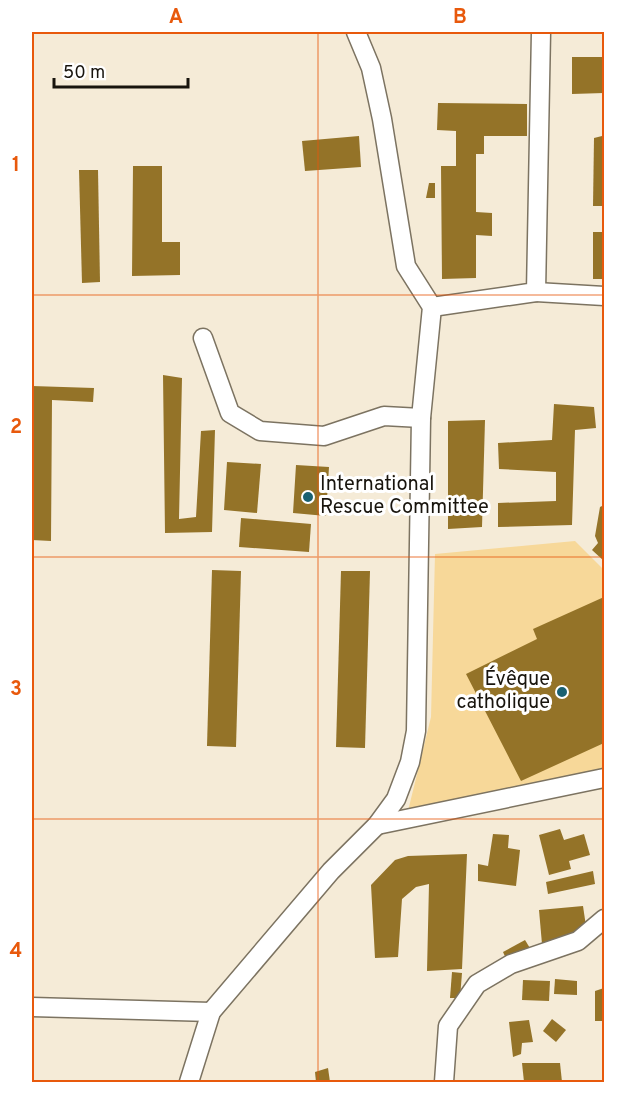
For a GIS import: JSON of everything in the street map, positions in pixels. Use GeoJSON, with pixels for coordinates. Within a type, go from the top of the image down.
{"type":"FeatureCollection","features":[{"type":"Feature","properties":{"kind":"street"},"geometry":{"type":"LineString","coordinates":[[189,1083],[212,1012],[331,871],[377,825],[396,799],[410,762],[416,731],[421,418],[432,307],[406,266],[382,119],[371,68],[356,32]]}},
{"type":"Feature","properties":{"kind":"street"},"geometry":{"type":"LineString","coordinates":[[536,292],[541,32]]}},
{"type":"Feature","properties":{"kind":"street"},"geometry":{"type":"LineString","coordinates":[[432,307],[536,292],[604,296]]}},
{"type":"Feature","properties":{"kind":"street"},"geometry":{"type":"LineString","coordinates":[[203,338],[230,413],[260,431],[324,436],[384,416],[421,418]]}},
{"type":"Feature","properties":{"kind":"street"},"geometry":{"type":"LineString","coordinates":[[377,825],[604,778]]}},
{"type":"Feature","properties":{"kind":"street"},"geometry":{"type":"LineString","coordinates":[[444,1083],[448,1026],[477,984],[511,964],[578,941],[604,919]]}},
{"type":"Feature","properties":{"kind":"street"},"geometry":{"type":"LineString","coordinates":[[32,1007],[212,1012]]}},
{"type":"Feature","properties":{"kind":"shaded area"},"geometry":{"type":"Polygon","coordinates":[[[575,541],[604,570],[604,789],[408,811],[431,717],[435,554],[575,541]]]}},
{"type":"Feature","properties":{"kind":"building"},"geometry":{"type":"Polygon","coordinates":[[[572,57],[604,57],[604,93],[572,94],[572,57]]]}},
{"type":"Feature","properties":{"kind":"building"},"geometry":{"type":"Polygon","coordinates":[[[438,103],[527,104],[527,136],[484,136],[484,154],[476,154],[476,212],[492,213],[492,236],[476,235],[476,278],[442,279],[441,166],[456,166],[456,131],[437,130],[438,103]]]}},
{"type":"Feature","properties":{"kind":"building"},"geometry":{"type":"Polygon","coordinates":[[[359,136],[361,167],[305,171],[302,141],[359,136]]]}},
{"type":"Feature","properties":{"kind":"building"},"geometry":{"type":"Polygon","coordinates":[[[602,136],[604,206],[593,206],[594,138],[602,136]]]}},
{"type":"Feature","properties":{"kind":"building"},"geometry":{"type":"Polygon","coordinates":[[[133,166],[162,166],[162,242],[180,242],[180,275],[132,276],[133,166]]]}},
{"type":"Feature","properties":{"kind":"building"},"geometry":{"type":"Polygon","coordinates":[[[79,170],[98,170],[100,282],[82,283],[79,170]]]}},
{"type":"Feature","properties":{"kind":"building"},"geometry":{"type":"Polygon","coordinates":[[[429,183],[435,183],[435,198],[426,198],[429,183]]]}},
{"type":"Feature","properties":{"kind":"building"},"geometry":{"type":"Polygon","coordinates":[[[593,232],[604,232],[604,279],[593,279],[593,232]]]}},
{"type":"Feature","properties":{"kind":"building"},"geometry":{"type":"Polygon","coordinates":[[[163,375],[182,378],[179,519],[196,517],[201,431],[215,430],[212,532],[165,533],[163,375]]]}},
{"type":"Feature","properties":{"kind":"building"},"geometry":{"type":"Polygon","coordinates":[[[32,386],[94,388],[93,402],[52,400],[51,541],[32,540],[32,386]]]}},
{"type":"Feature","properties":{"kind":"building"},"geometry":{"type":"Polygon","coordinates":[[[554,404],[594,407],[596,428],[575,430],[572,525],[498,527],[498,503],[556,501],[556,472],[499,469],[498,443],[552,440],[554,404]]]}},
{"type":"Feature","properties":{"kind":"building"},"geometry":{"type":"Polygon","coordinates":[[[485,420],[482,527],[448,529],[448,421],[485,420]]]}},
{"type":"Feature","properties":{"kind":"building"},"geometry":{"type":"Polygon","coordinates":[[[227,462],[261,464],[257,513],[224,510],[227,462]]]}},
{"type":"Feature","properties":{"kind":"building"},"geometry":{"type":"Polygon","coordinates":[[[296,465],[329,467],[326,516],[293,513],[296,465]]]}},
{"type":"Feature","properties":{"kind":"building"},"geometry":{"type":"Polygon","coordinates":[[[604,505],[604,561],[592,550],[598,543],[595,536],[600,507],[604,505]]]}},
{"type":"Feature","properties":{"kind":"building"},"geometry":{"type":"Polygon","coordinates":[[[241,518],[311,524],[309,552],[239,547],[241,518]]]}},
{"type":"Feature","properties":{"kind":"building"},"geometry":{"type":"Polygon","coordinates":[[[212,570],[241,571],[236,747],[207,746],[212,570]]]}},
{"type":"Feature","properties":{"kind":"building"},"geometry":{"type":"Polygon","coordinates":[[[341,571],[370,571],[365,748],[336,747],[341,571]]]}},
{"type":"Feature","properties":{"kind":"building"},"geometry":{"type":"Polygon","coordinates":[[[604,597],[604,743],[521,781],[466,674],[537,639],[533,629],[604,597]]]}},
{"type":"Feature","properties":{"kind":"building"},"geometry":{"type":"Polygon","coordinates":[[[560,829],[564,840],[584,834],[590,855],[569,861],[571,869],[549,875],[539,835],[560,829]]]}},
{"type":"Feature","properties":{"kind":"building"},"geometry":{"type":"Polygon","coordinates":[[[493,834],[509,835],[508,848],[520,850],[516,886],[478,881],[478,864],[488,866],[493,834]]]}},
{"type":"Feature","properties":{"kind":"building"},"geometry":{"type":"Polygon","coordinates":[[[467,854],[462,969],[427,971],[429,884],[416,887],[402,899],[398,957],[375,958],[371,885],[395,860],[408,856],[467,854]]]}},
{"type":"Feature","properties":{"kind":"building"},"geometry":{"type":"Polygon","coordinates":[[[593,871],[595,884],[548,894],[546,882],[593,871]]]}},
{"type":"Feature","properties":{"kind":"building"},"geometry":{"type":"Polygon","coordinates":[[[583,906],[588,940],[542,944],[539,910],[583,906]]]}},
{"type":"Feature","properties":{"kind":"building"},"geometry":{"type":"Polygon","coordinates":[[[525,940],[533,953],[511,969],[503,952],[525,940]]]}},
{"type":"Feature","properties":{"kind":"building"},"geometry":{"type":"Polygon","coordinates":[[[452,972],[462,973],[460,998],[450,998],[452,972]]]}},
{"type":"Feature","properties":{"kind":"building"},"geometry":{"type":"Polygon","coordinates":[[[555,979],[577,981],[577,995],[554,994],[555,979]]]}},
{"type":"Feature","properties":{"kind":"building"},"geometry":{"type":"Polygon","coordinates":[[[523,980],[550,981],[549,1001],[522,1000],[523,980]]]}},
{"type":"Feature","properties":{"kind":"building"},"geometry":{"type":"Polygon","coordinates":[[[604,988],[604,1021],[595,1021],[595,991],[604,988]]]}},
{"type":"Feature","properties":{"kind":"building"},"geometry":{"type":"Polygon","coordinates":[[[552,1019],[566,1030],[556,1042],[543,1031],[552,1019]]]}},
{"type":"Feature","properties":{"kind":"building"},"geometry":{"type":"Polygon","coordinates":[[[529,1020],[533,1042],[522,1043],[521,1054],[513,1057],[509,1022],[529,1020]]]}},
{"type":"Feature","properties":{"kind":"building"},"geometry":{"type":"Polygon","coordinates":[[[522,1063],[560,1063],[562,1082],[524,1082],[522,1063]]]}},
{"type":"Feature","properties":{"kind":"building"},"geometry":{"type":"Polygon","coordinates":[[[328,1068],[330,1082],[316,1082],[315,1072],[328,1068]]]}},
{"type":"Feature","properties":{"kind":"place","name":"International Rescue Committee"},"geometry":{"type":"Point","coordinates":[308,497]}},
{"type":"Feature","properties":{"kind":"place","name":"Évêque catholique"},"geometry":{"type":"Point","coordinates":[562,692]}}]}
